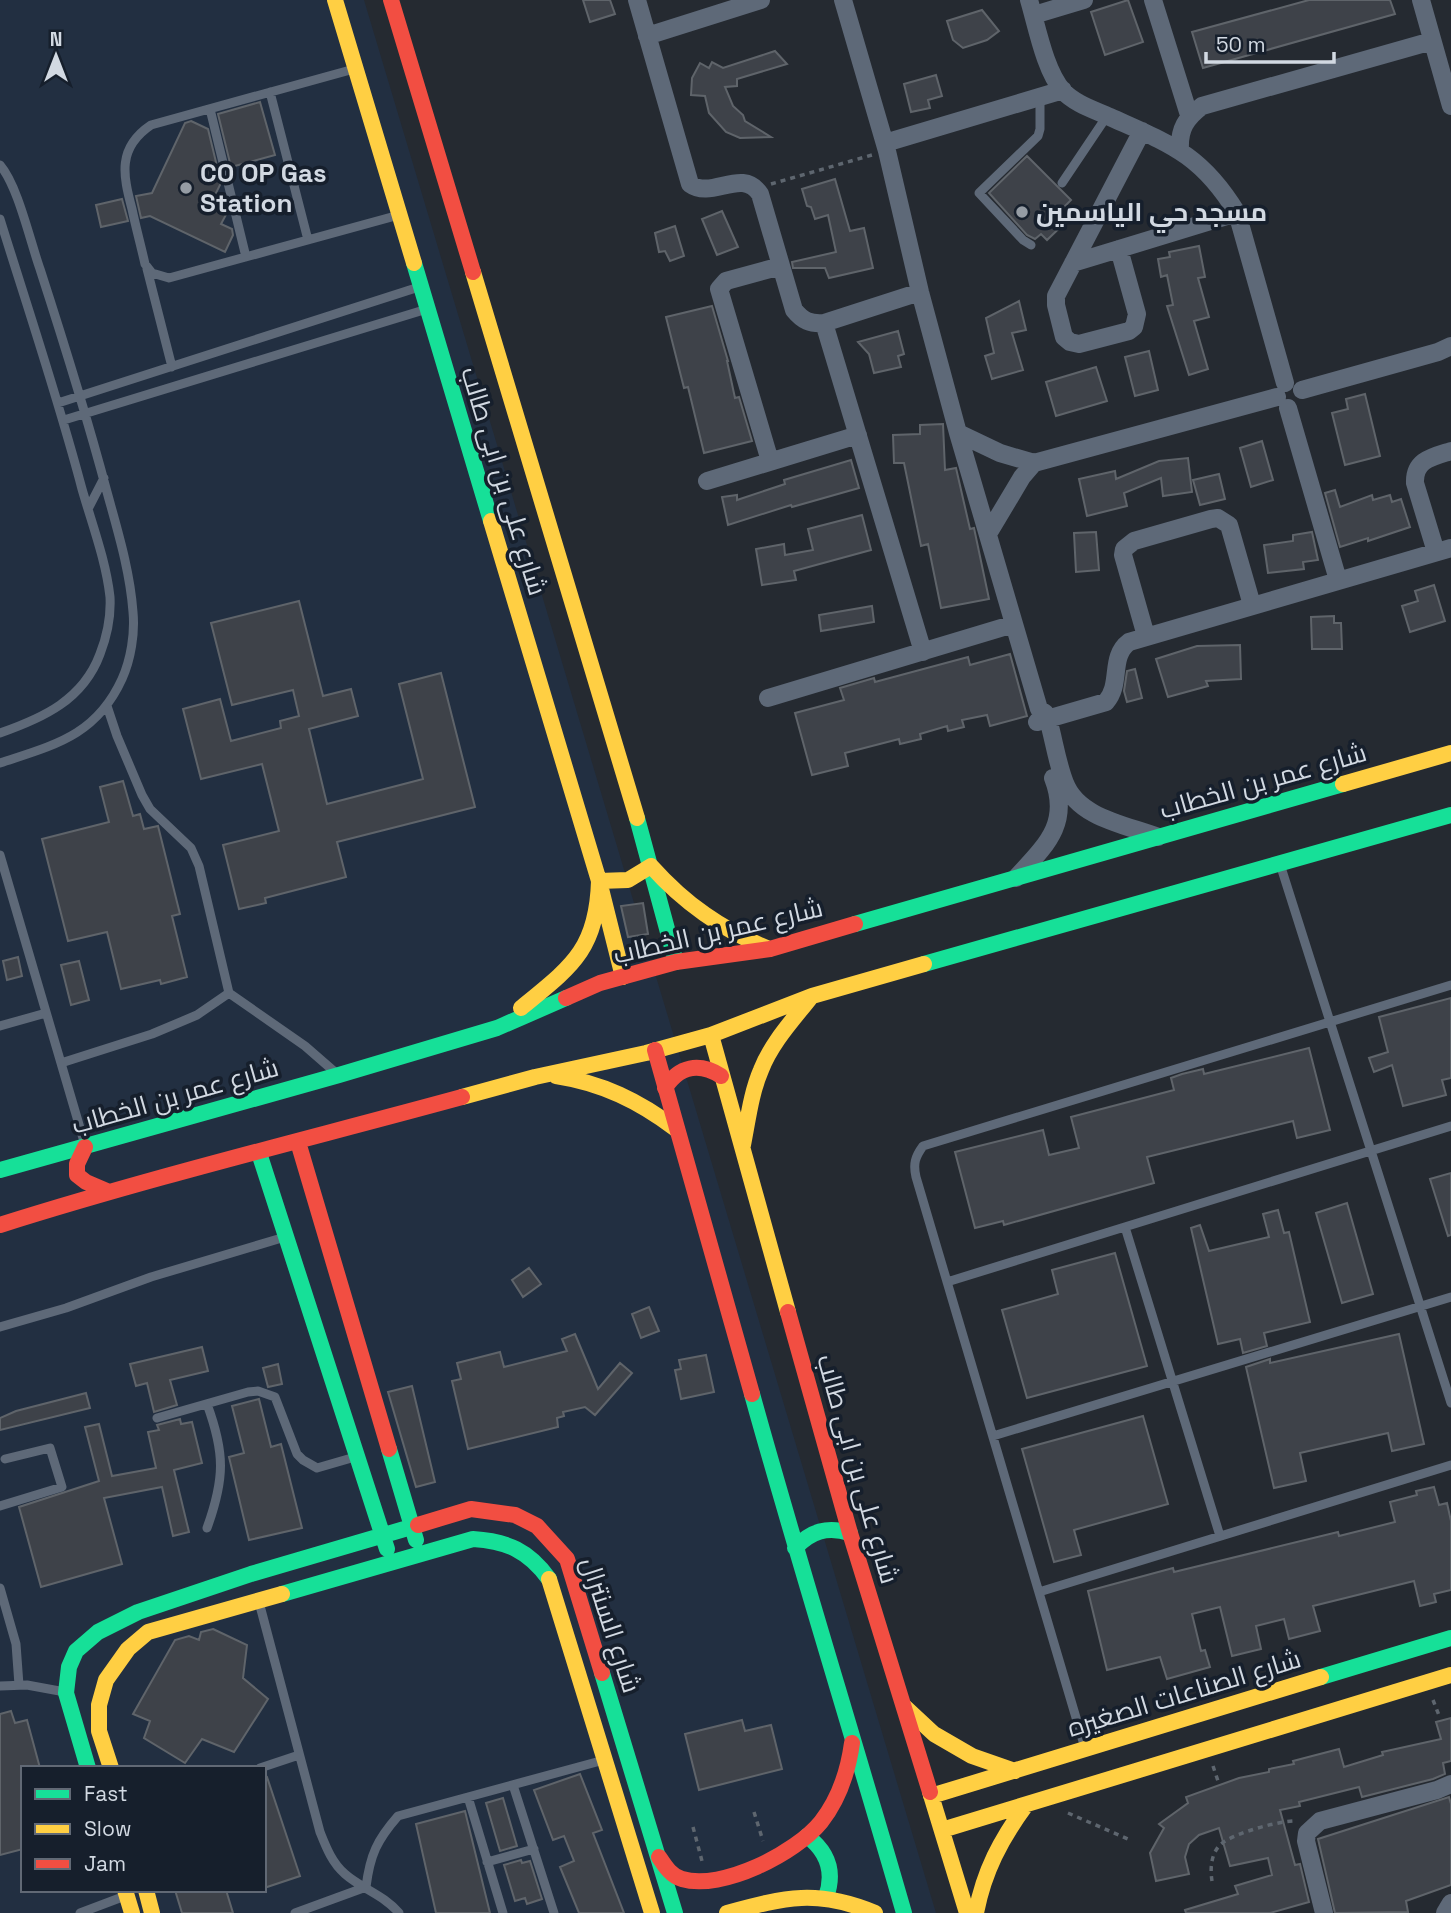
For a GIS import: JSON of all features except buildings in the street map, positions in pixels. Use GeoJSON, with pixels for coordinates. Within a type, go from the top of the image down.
{"type":"FeatureCollection","features":[{"type":"Feature","properties":{"kind":"street","name":"شارع على بن ابى طالب"},"geometry":{"type":"LineString","coordinates":[[335,0],[599,881],[623,976]]}},
{"type":"Feature","properties":{"kind":"street","name":"شارع على بن ابى طالب"},"geometry":{"type":"LineString","coordinates":[[391,0],[651,866],[676,962]]}},
{"type":"Feature","properties":{"kind":"street"},"geometry":{"type":"LineString","coordinates":[[637,0],[690,184],[697,190],[738,182],[748,183],[756,188],[794,310],[802,319],[813,324],[824,323],[920,292]]}},
{"type":"Feature","properties":{"kind":"street"},"geometry":{"type":"LineString","coordinates":[[647,36],[734,4],[761,0]]}},
{"type":"Feature","properties":{"kind":"street"},"geometry":{"type":"LineString","coordinates":[[844,0],[886,147],[920,292],[958,433],[1057,775],[1059,801],[1056,826],[1044,848],[1016,878]]}},
{"type":"Feature","properties":{"kind":"street"},"geometry":{"type":"LineString","coordinates":[[1084,0],[1032,8],[1052,75],[1073,99],[1180,149],[1222,188],[1237,213],[1338,580]]}},
{"type":"Feature","properties":{"kind":"street"},"geometry":{"type":"LineString","coordinates":[[1153,0],[1189,116]]}},
{"type":"Feature","properties":{"kind":"street"},"geometry":{"type":"LineString","coordinates":[[1420,0],[1451,106]]}},
{"type":"Feature","properties":{"kind":"street"},"geometry":{"type":"LineString","coordinates":[[1180,149],[1183,125],[1189,116],[1202,106],[1432,41]]}},
{"type":"Feature","properties":{"kind":"street"},"geometry":{"type":"LineString","coordinates":[[886,147],[1063,90]]}},
{"type":"Feature","properties":{"kind":"street"},"geometry":{"type":"LineString","coordinates":[[1119,249],[1137,321],[1129,331],[1079,344],[1070,342],[1064,337],[1055,301],[1142,131]]}},
{"type":"Feature","properties":{"kind":"street"},"geometry":{"type":"LineString","coordinates":[[1073,263],[1237,213]]}},
{"type":"Feature","properties":{"kind":"street"},"geometry":{"type":"LineString","coordinates":[[770,461],[719,289],[726,281],[781,266]]}},
{"type":"Feature","properties":{"kind":"street"},"geometry":{"type":"LineString","coordinates":[[824,323],[923,652]]}},
{"type":"Feature","properties":{"kind":"street"},"geometry":{"type":"LineString","coordinates":[[958,433],[1000,453],[1034,463],[1438,352],[1451,346]]}},
{"type":"Feature","properties":{"kind":"street"},"geometry":{"type":"LineString","coordinates":[[707,481],[858,435]]}},
{"type":"Feature","properties":{"kind":"street"},"geometry":{"type":"LineString","coordinates":[[1041,717],[1106,702],[1113,695],[1118,654],[1129,642],[1444,550],[1415,483],[1415,473],[1419,464],[1427,459],[1451,451]]}},
{"type":"Feature","properties":{"kind":"street"},"geometry":{"type":"LineString","coordinates":[[988,534],[1022,477],[1034,463]]}},
{"type":"Feature","properties":{"kind":"street"},"geometry":{"type":"LineString","coordinates":[[1146,636],[1124,555],[1124,549],[1133,541],[1211,519],[1224,521],[1229,525],[1252,605]]}},
{"type":"Feature","properties":{"kind":"street"},"geometry":{"type":"LineString","coordinates":[[768,698],[1014,624]]}},
{"type":"Feature","properties":{"kind":"street","name":"شارع عمر بن الخطاب"},"geometry":{"type":"LineString","coordinates":[[0,1170],[339,1075],[497,1027],[600,983],[623,976],[676,962],[770,949],[1451,753]]}},
{"type":"Feature","properties":{"kind":"street"},"geometry":{"type":"LineString","coordinates":[[1057,775],[1083,807],[1158,837]]}},
{"type":"Feature","properties":{"kind":"street"},"geometry":{"type":"LineString","coordinates":[[0,1226],[107,1191],[259,1153],[534,1077],[711,1035],[812,996],[1451,815]]}},
{"type":"Feature","properties":{"kind":"street"},"geometry":{"type":"LineString","coordinates":[[497,1027],[563,973],[581,954],[593,932],[600,907],[599,881],[628,880],[651,866],[698,913],[734,934],[770,949]]}},
{"type":"Feature","properties":{"kind":"street"},"geometry":{"type":"LineString","coordinates":[[742,1153],[761,1068],[784,1031],[812,996]]}},
{"type":"Feature","properties":{"kind":"street","name":"شارع على بن ابى طالب"},"geometry":{"type":"LineString","coordinates":[[711,1035],[850,1533],[967,1913]]}},
{"type":"Feature","properties":{"kind":"street"},"geometry":{"type":"LineString","coordinates":[[655,1050],[795,1548],[904,1913]]}},
{"type":"Feature","properties":{"kind":"street"},"geometry":{"type":"LineString","coordinates":[[665,1088],[675,1074],[690,1067],[706,1067],[721,1076]]}},
{"type":"Feature","properties":{"kind":"street"},"geometry":{"type":"LineString","coordinates":[[534,1077],[576,1079],[617,1090],[636,1099],[676,1129]]}},
{"type":"Feature","properties":{"kind":"street"},"geometry":{"type":"LineString","coordinates":[[298,1142],[349,1377],[357,1456],[391,1562]]}},
{"type":"Feature","properties":{"kind":"street"},"geometry":{"type":"LineString","coordinates":[[85,1147],[77,1164],[77,1175],[107,1191]]}},
{"type":"Feature","properties":{"kind":"street"},"geometry":{"type":"LineString","coordinates":[[259,1153],[286,1237],[349,1377],[412,1527],[420,1554]]}},
{"type":"Feature","properties":{"kind":"street","name":"شارع السنترال"},"geometry":{"type":"LineString","coordinates":[[66,1693],[69,1667],[76,1651],[98,1632],[138,1612],[251,1574],[471,1509],[500,1509],[527,1518],[550,1535],[567,1559],[675,1913]]}},
{"type":"Feature","properties":{"kind":"street"},"geometry":{"type":"LineString","coordinates":[[795,1548],[803,1539],[826,1529],[850,1533]]}},
{"type":"Feature","properties":{"kind":"street","name":"شارع السنترال"},"geometry":{"type":"LineString","coordinates":[[110,1766],[98,1721],[101,1695],[110,1670],[127,1648],[148,1632],[473,1539],[497,1540],[519,1548],[538,1562],[551,1582],[652,1913]]}},
{"type":"Feature","properties":{"kind":"street"},"geometry":{"type":"LineString","coordinates":[[251,1574],[258,1600]]}},
{"type":"Feature","properties":{"kind":"street","name":"شارع الصناعات الصغيره"},"geometry":{"type":"LineString","coordinates":[[931,1796],[1451,1638]]}},
{"type":"Feature","properties":{"kind":"street"},"geometry":{"type":"LineString","coordinates":[[942,1830],[1451,1675]]}},
{"type":"Feature","properties":{"kind":"street"},"geometry":{"type":"LineString","coordinates":[[584,1688],[603,1680]]}},
{"type":"Feature","properties":{"kind":"street"},"geometry":{"type":"LineString","coordinates":[[66,1693],[87,1766]]}},
{"type":"Feature","properties":{"kind":"street"},"geometry":{"type":"LineString","coordinates":[[902,1704],[944,1740],[972,1756],[1015,1770]]}},
{"type":"Feature","properties":{"kind":"street"},"geometry":{"type":"LineString","coordinates":[[656,1853],[669,1872],[681,1878],[710,1880],[769,1862],[788,1852],[824,1818],[841,1788],[853,1735]]}},
{"type":"Feature","properties":{"kind":"street"},"geometry":{"type":"LineString","coordinates":[[605,1760],[626,1752]]}},
{"type":"Feature","properties":{"kind":"street"},"geometry":{"type":"LineString","coordinates":[[1324,1913],[1306,1841],[1312,1825],[1451,1784]]}},
{"type":"Feature","properties":{"kind":"street"},"geometry":{"type":"LineString","coordinates":[[976,1913],[980,1887],[998,1843],[1033,1802]]}},
{"type":"Feature","properties":{"kind":"street"},"geometry":{"type":"LineString","coordinates":[[807,1836],[821,1847],[830,1863],[831,1880],[826,1897]]}},
{"type":"Feature","properties":{"kind":"street"},"geometry":{"type":"LineString","coordinates":[[710,1880],[710,1893],[718,1908],[756,1909],[792,1896],[826,1897],[858,1905],[875,1913]]}},
{"type":"Feature","properties":{"kind":"street"},"geometry":{"type":"LineString","coordinates":[[130,1892],[132,1913]]}},
{"type":"Feature","properties":{"kind":"street"},"geometry":{"type":"LineString","coordinates":[[147,1892],[152,1913]]}},
{"type":"Feature","properties":{"kind":"street"},"geometry":{"type":"LineString","coordinates":[[1445,1913],[1451,1903]]}},
{"type":"Feature","properties":{"kind":"lane"},"geometry":{"type":"LineString","coordinates":[[172,367],[125,183],[127,152],[137,136],[151,125],[355,68]]}},
{"type":"Feature","properties":{"kind":"lane"},"geometry":{"type":"LineString","coordinates":[[270,92],[309,240]]}},
{"type":"Feature","properties":{"kind":"lane"},"geometry":{"type":"LineString","coordinates":[[1031,245],[1023,240],[979,193],[1038,136],[1040,97]]}},
{"type":"Feature","properties":{"kind":"lane"},"geometry":{"type":"LineString","coordinates":[[210,109],[246,257]]}},
{"type":"Feature","properties":{"kind":"lane"},"geometry":{"type":"LineString","coordinates":[[1062,183],[1107,116]]}},
{"type":"Feature","properties":{"kind":"lane"},"geometry":{"type":"LineString","coordinates":[[0,165],[5,170],[19,206],[81,396],[127,566],[134,614],[132,646],[123,678],[107,706],[83,730],[54,745],[0,763]]}},
{"type":"Feature","properties":{"kind":"lane"},"geometry":{"type":"LineString","coordinates":[[145,264],[156,276],[169,278],[399,215]]}},
{"type":"Feature","properties":{"kind":"lane"},"geometry":{"type":"LineString","coordinates":[[0,219],[64,420],[110,598],[108,627],[100,656],[85,682],[64,703],[39,719],[0,733]]}},
{"type":"Feature","properties":{"kind":"lane"},"geometry":{"type":"LineString","coordinates":[[58,403],[421,287]]}},
{"type":"Feature","properties":{"kind":"lane"},"geometry":{"type":"LineString","coordinates":[[64,420],[427,309]]}},
{"type":"Feature","properties":{"kind":"lane"},"geometry":{"type":"LineString","coordinates":[[88,509],[104,478]]}},
{"type":"Feature","properties":{"kind":"lane"},"geometry":{"type":"LineString","coordinates":[[107,706],[128,766],[146,802],[191,848],[199,866],[229,993],[305,1046],[339,1075]]}},
{"type":"Feature","properties":{"kind":"lane"},"geometry":{"type":"LineString","coordinates":[[0,855],[85,1147]]}},
{"type":"Feature","properties":{"kind":"lane"},"geometry":{"type":"LineString","coordinates":[[1279,862],[1451,1403]]}},
{"type":"Feature","properties":{"kind":"lane"},"geometry":{"type":"LineString","coordinates":[[1086,1749],[947,1282],[914,1166],[916,1156],[923,1146],[1451,985]]}},
{"type":"Feature","properties":{"kind":"lane"},"geometry":{"type":"LineString","coordinates":[[61,1063],[152,1034],[197,1015],[229,993]]}},
{"type":"Feature","properties":{"kind":"lane"},"geometry":{"type":"LineString","coordinates":[[0,1026],[46,1013]]}},
{"type":"Feature","properties":{"kind":"lane"},"geometry":{"type":"LineString","coordinates":[[947,1282],[1451,1126]]}},
{"type":"Feature","properties":{"kind":"lane"},"geometry":{"type":"LineString","coordinates":[[1125,1227],[1220,1536]]}},
{"type":"Feature","properties":{"kind":"lane"},"geometry":{"type":"LineString","coordinates":[[0,1327],[66,1308],[151,1277],[286,1237]]}},
{"type":"Feature","properties":{"kind":"lane"},"geometry":{"type":"LineString","coordinates":[[993,1436],[1451,1297]]}},
{"type":"Feature","properties":{"kind":"lane"},"geometry":{"type":"LineString","coordinates":[[157,1418],[248,1392],[267,1392],[275,1397],[297,1454],[303,1461],[317,1468],[357,1456]]}},
{"type":"Feature","properties":{"kind":"lane"},"geometry":{"type":"LineString","coordinates":[[207,1404],[218,1434],[222,1466],[218,1497],[207,1528]]}},
{"type":"Feature","properties":{"kind":"lane"},"geometry":{"type":"LineString","coordinates":[[0,1506],[62,1487],[50,1448],[5,1459]]}},
{"type":"Feature","properties":{"kind":"lane"},"geometry":{"type":"LineString","coordinates":[[1039,1592],[1451,1465]]}},
{"type":"Feature","properties":{"kind":"lane"},"geometry":{"type":"LineString","coordinates":[[0,1588],[16,1644],[19,1685]]}},
{"type":"Feature","properties":{"kind":"lane"},"geometry":{"type":"LineString","coordinates":[[258,1600],[320,1832],[329,1855],[345,1874],[391,1903],[398,1913]]}},
{"type":"Feature","properties":{"kind":"lane"},"geometry":{"type":"LineString","coordinates":[[0,1686],[19,1685],[66,1693]]}},
{"type":"Feature","properties":{"kind":"lane"},"geometry":{"type":"LineString","coordinates":[[266,1766],[299,1755]]}},
{"type":"Feature","properties":{"kind":"lane"},"geometry":{"type":"LineString","coordinates":[[366,1888],[369,1861],[380,1836],[398,1816],[605,1760]]}},
{"type":"Feature","properties":{"kind":"lane"},"geometry":{"type":"LineString","coordinates":[[513,1785],[554,1913]]}},
{"type":"Feature","properties":{"kind":"lane"},"geometry":{"type":"LineString","coordinates":[[468,1797],[503,1913]]}},
{"type":"Feature","properties":{"kind":"lane"},"geometry":{"type":"LineString","coordinates":[[487,1862],[534,1849]]}},
{"type":"Feature","properties":{"kind":"lane"},"geometry":{"type":"LineString","coordinates":[[295,1913],[366,1888]]}},
{"type":"Feature","properties":{"kind":"lane"},"geometry":{"type":"LineString","coordinates":[[80,1913],[130,1892]]}},
{"type":"Feature","properties":{"kind":"path"},"geometry":{"type":"LineString","coordinates":[[756,188],[886,147]]}},
{"type":"Feature","properties":{"kind":"path"},"geometry":{"type":"LineString","coordinates":[[1033,1802],[1130,1840]]}},
{"type":"Feature","properties":{"kind":"path"},"geometry":{"type":"LineString","coordinates":[[754,1812],[769,1862]]}},
{"type":"Feature","properties":{"kind":"path"},"geometry":{"type":"LineString","coordinates":[[1212,1881],[1212,1860],[1223,1842],[1277,1821],[1295,1820],[1312,1825]]}},
{"type":"Feature","properties":{"kind":"path"},"geometry":{"type":"LineString","coordinates":[[694,1827],[710,1880]]}},
{"type":"Feature","properties":{"kind":"shaded area"},"geometry":{"type":"Polygon","coordinates":[[[0,0],[364,0],[936,1913],[0,1913],[0,0]]]}},
{"type":"Feature","properties":{"kind":"traffic: fast"},"geometry":{"type":"LineString","coordinates":[[414,263],[491,521]]}},
{"type":"Feature","properties":{"kind":"traffic: fast"},"geometry":{"type":"LineString","coordinates":[[855,924],[1343,784]]}},
{"type":"Feature","properties":{"kind":"traffic: fast"},"geometry":{"type":"LineString","coordinates":[[924,964],[1451,815]]}},
{"type":"Feature","properties":{"kind":"traffic: fast"},"geometry":{"type":"LineString","coordinates":[[637,818],[676,962]]}},
{"type":"Feature","properties":{"kind":"traffic: fast"},"geometry":{"type":"LineString","coordinates":[[0,1170],[497,1028],[566,998]]}},
{"type":"Feature","properties":{"kind":"traffic: fast"},"geometry":{"type":"LineString","coordinates":[[259,1153],[387,1549]]}},
{"type":"Feature","properties":{"kind":"traffic: fast"},"geometry":{"type":"LineString","coordinates":[[752,1394],[904,1913]]}},
{"type":"Feature","properties":{"kind":"traffic: fast"},"geometry":{"type":"LineString","coordinates":[[389,1449],[416,1540]]}},
{"type":"Feature","properties":{"kind":"traffic: fast"},"geometry":{"type":"LineString","coordinates":[[87,1766],[66,1693],[69,1667],[76,1651],[98,1632],[138,1612],[251,1574],[418,1525]]}},
{"type":"Feature","properties":{"kind":"traffic: fast"},"geometry":{"type":"LineString","coordinates":[[795,1548],[813,1534],[827,1530],[850,1533]]}},
{"type":"Feature","properties":{"kind":"traffic: fast"},"geometry":{"type":"LineString","coordinates":[[282,1594],[473,1539],[496,1542],[516,1549],[533,1561],[549,1579]]}},
{"type":"Feature","properties":{"kind":"traffic: fast"},"geometry":{"type":"LineString","coordinates":[[1321,1677],[1451,1638]]}},
{"type":"Feature","properties":{"kind":"traffic: fast"},"geometry":{"type":"LineString","coordinates":[[602,1673],[675,1913]]}},
{"type":"Feature","properties":{"kind":"traffic: fast"},"geometry":{"type":"LineString","coordinates":[[807,1836],[820,1849],[828,1863],[830,1879],[826,1897]]}},
{"type":"Feature","properties":{"kind":"traffic: slow"},"geometry":{"type":"LineString","coordinates":[[335,0],[414,263]]}},
{"type":"Feature","properties":{"kind":"traffic: slow"},"geometry":{"type":"LineString","coordinates":[[473,272],[637,818]]}},
{"type":"Feature","properties":{"kind":"traffic: slow"},"geometry":{"type":"LineString","coordinates":[[491,521],[599,881],[623,977]]}},
{"type":"Feature","properties":{"kind":"traffic: slow"},"geometry":{"type":"LineString","coordinates":[[1343,784],[1451,753]]}},
{"type":"Feature","properties":{"kind":"traffic: slow"},"geometry":{"type":"LineString","coordinates":[[521,1008],[567,968],[587,941],[597,905],[599,881],[628,880],[651,866],[705,915],[769,949]]}},
{"type":"Feature","properties":{"kind":"traffic: slow"},"geometry":{"type":"LineString","coordinates":[[462,1097],[711,1035],[812,996],[924,964]]}},
{"type":"Feature","properties":{"kind":"traffic: slow"},"geometry":{"type":"LineString","coordinates":[[743,1145],[755,1088],[766,1060],[783,1032],[811,997]]}},
{"type":"Feature","properties":{"kind":"traffic: slow"},"geometry":{"type":"LineString","coordinates":[[711,1035],[788,1312]]}},
{"type":"Feature","properties":{"kind":"traffic: slow"},"geometry":{"type":"LineString","coordinates":[[556,1076],[604,1088],[648,1110],[676,1129]]}},
{"type":"Feature","properties":{"kind":"traffic: slow"},"geometry":{"type":"LineString","coordinates":[[549,1579],[652,1913]]}},
{"type":"Feature","properties":{"kind":"traffic: slow"},"geometry":{"type":"LineString","coordinates":[[110,1766],[99,1731],[99,1705],[106,1680],[128,1649],[148,1632],[282,1594]]}},
{"type":"Feature","properties":{"kind":"traffic: slow"},"geometry":{"type":"LineString","coordinates":[[942,1830],[1451,1675]]}},
{"type":"Feature","properties":{"kind":"traffic: slow"},"geometry":{"type":"LineString","coordinates":[[931,1796],[1321,1677]]}},
{"type":"Feature","properties":{"kind":"traffic: slow"},"geometry":{"type":"LineString","coordinates":[[905,1707],[934,1734],[972,1756],[1015,1771]]}},
{"type":"Feature","properties":{"kind":"traffic: slow"},"geometry":{"type":"LineString","coordinates":[[930,1792],[967,1913]]}},
{"type":"Feature","properties":{"kind":"traffic: slow"},"geometry":{"type":"LineString","coordinates":[[976,1913],[995,1856],[1026,1805]]}},
{"type":"Feature","properties":{"kind":"traffic: slow"},"geometry":{"type":"LineString","coordinates":[[126,1892],[132,1913]]}},
{"type":"Feature","properties":{"kind":"traffic: slow"},"geometry":{"type":"LineString","coordinates":[[147,1892],[152,1913]]}},
{"type":"Feature","properties":{"kind":"traffic: slow"},"geometry":{"type":"LineString","coordinates":[[727,1913],[801,1898],[836,1901],[875,1913]]}},
{"type":"Feature","properties":{"kind":"traffic: jam"},"geometry":{"type":"LineString","coordinates":[[391,0],[473,272]]}},
{"type":"Feature","properties":{"kind":"traffic: jam"},"geometry":{"type":"LineString","coordinates":[[566,998],[600,983],[676,962],[770,949],[855,924]]}},
{"type":"Feature","properties":{"kind":"traffic: jam"},"geometry":{"type":"LineString","coordinates":[[655,1050],[752,1394]]}},
{"type":"Feature","properties":{"kind":"traffic: jam"},"geometry":{"type":"LineString","coordinates":[[665,1088],[677,1075],[690,1068],[705,1069],[721,1076]]}},
{"type":"Feature","properties":{"kind":"traffic: jam"},"geometry":{"type":"LineString","coordinates":[[0,1225],[172,1174],[462,1097]]}},
{"type":"Feature","properties":{"kind":"traffic: jam"},"geometry":{"type":"LineString","coordinates":[[298,1142],[389,1449]]}},
{"type":"Feature","properties":{"kind":"traffic: jam"},"geometry":{"type":"LineString","coordinates":[[85,1147],[77,1164],[77,1175],[107,1191]]}},
{"type":"Feature","properties":{"kind":"traffic: jam"},"geometry":{"type":"LineString","coordinates":[[788,1312],[850,1533],[930,1792]]}},
{"type":"Feature","properties":{"kind":"traffic: jam"},"geometry":{"type":"LineString","coordinates":[[418,1525],[471,1509],[515,1515],[537,1526],[567,1559],[602,1673]]}},
{"type":"Feature","properties":{"kind":"traffic: jam"},"geometry":{"type":"LineString","coordinates":[[659,1857],[675,1876],[698,1881],[717,1880],[737,1874],[777,1857],[809,1834],[833,1804],[842,1785],[852,1743]]}},
{"type":"Feature","properties":{"kind":"place","name":"CO OP Gas Station"},"geometry":{"type":"Point","coordinates":[186,188]}},
{"type":"Feature","properties":{"kind":"place","name":"مسجد حي الياسمين"},"geometry":{"type":"Point","coordinates":[1022,212]}}]}
